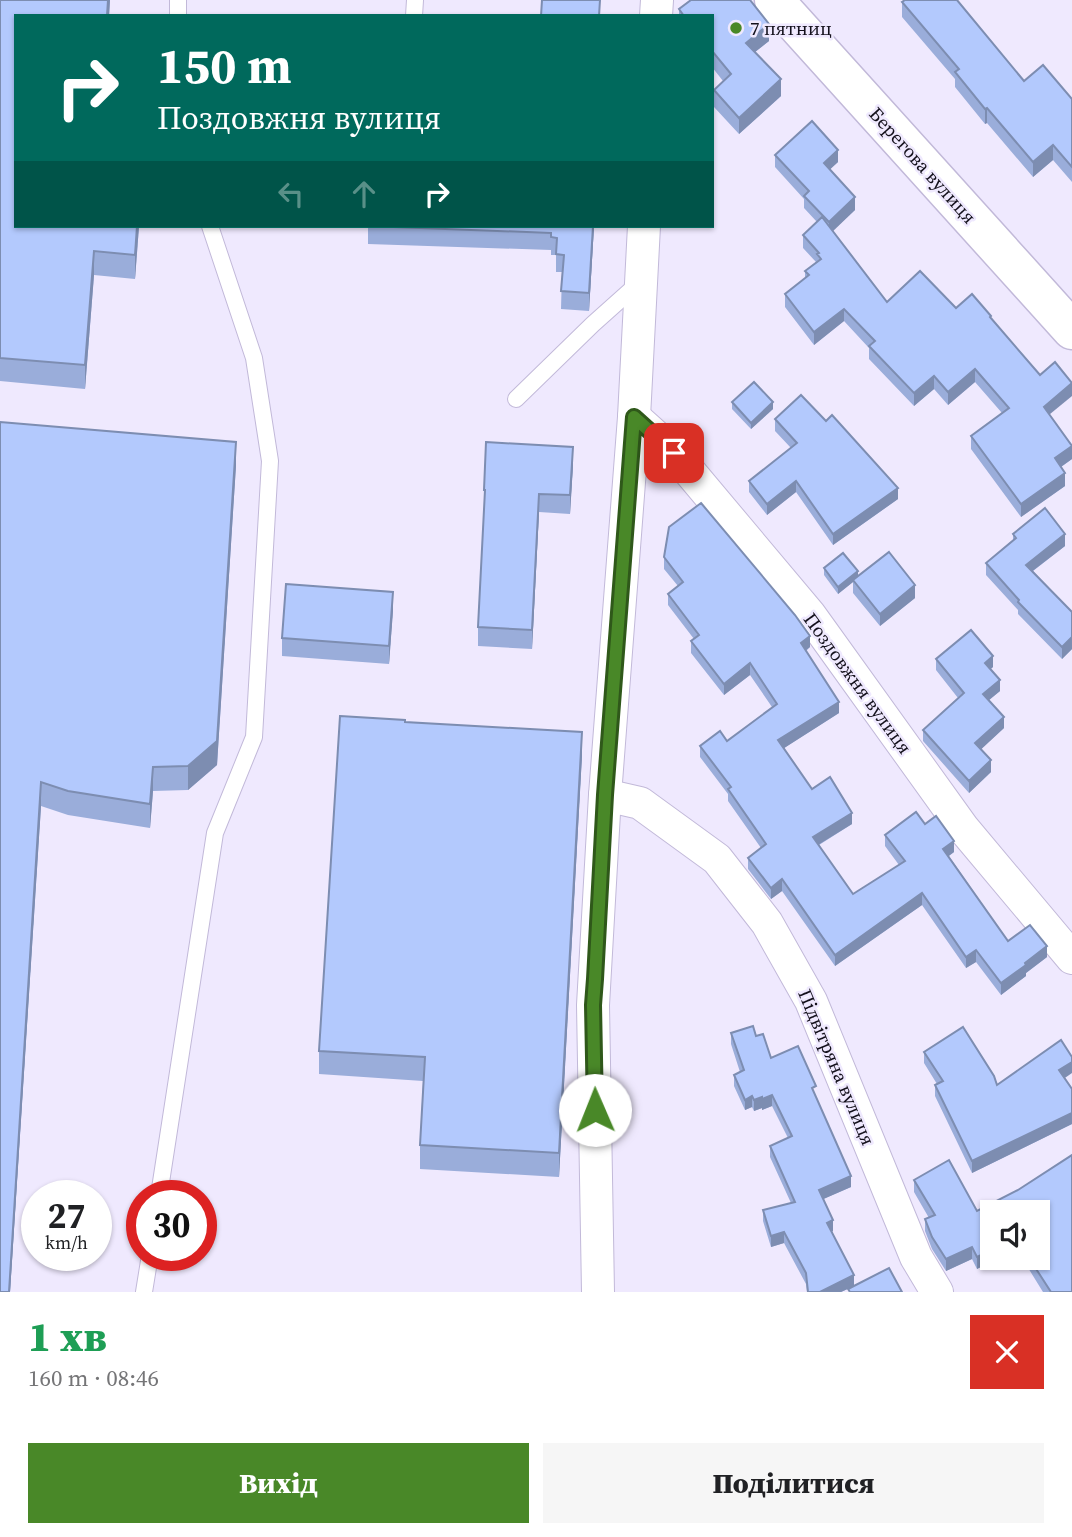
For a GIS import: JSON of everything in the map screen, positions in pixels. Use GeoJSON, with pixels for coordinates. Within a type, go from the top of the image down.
{"type":"FeatureCollection","features":[{"type":"Feature","properties":{"kind":"street","name":"Берегова вулиця"},"geometry":{"type":"LineString","coordinates":[[774,0],[1072,330]]}},
{"type":"Feature","properties":{"kind":"street"},"geometry":{"type":"LineString","coordinates":[[598,1292],[593,1005],[605,795],[634,417],[644,228]]}},
{"type":"Feature","properties":{"kind":"street","name":"Поздовжня вулиця"},"geometry":{"type":"LineString","coordinates":[[634,417],[674,453],[810,615],[963,828],[1072,958]]}},
{"type":"Feature","properties":{"kind":"street","name":"Підвітряна вулиця"},"geometry":{"type":"LineString","coordinates":[[605,795],[640,803],[716,859],[767,923],[811,1001],[916,1256],[937,1292]]}},
{"type":"Feature","properties":{"kind":"lane"},"geometry":{"type":"LineString","coordinates":[[161,1180],[215,833],[254,737],[270,461],[254,358],[211,228]]}},
{"type":"Feature","properties":{"kind":"lane"},"geometry":{"type":"LineString","coordinates":[[516,399],[641,280]]}},
{"type":"Feature","properties":{"kind":"lane"},"geometry":{"type":"LineString","coordinates":[[144,1292],[147,1271]]}},
{"type":"Feature","properties":{"kind":"building"},"geometry":{"type":"Polygon","coordinates":[[[0,0],[108,0],[107,14],[14,14],[14,228],[137,228],[135,255],[94,251],[85,365],[0,358],[0,0]]]}},
{"type":"Feature","properties":{"kind":"building"},"geometry":{"type":"Polygon","coordinates":[[[542,0],[600,0],[599,14],[541,14],[542,0]]]}},
{"type":"Feature","properties":{"kind":"building"},"geometry":{"type":"Polygon","coordinates":[[[691,0],[750,0],[769,24],[746,43],[781,79],[739,118],[714,90],[731,74],[714,53],[714,14],[683,14],[679,9],[691,0]]]}},
{"type":"Feature","properties":{"kind":"building"},"geometry":{"type":"Polygon","coordinates":[[[957,0],[1024,81],[1043,65],[1072,99],[1072,167],[1053,145],[1033,162],[955,72],[959,69],[902,2],[957,0]]]}},
{"type":"Feature","properties":{"kind":"building"},"geometry":{"type":"Polygon","coordinates":[[[812,121],[838,150],[824,163],[855,197],[829,222],[804,196],[809,191],[775,155],[812,121]]]}},
{"type":"Feature","properties":{"kind":"building"},"geometry":{"type":"Polygon","coordinates":[[[822,217],[887,302],[920,271],[956,308],[972,294],[1040,375],[1055,362],[1072,383],[1044,407],[1072,446],[1055,458],[1065,473],[1021,504],[971,436],[1009,408],[975,369],[948,392],[934,376],[914,393],[869,346],[875,341],[844,309],[814,332],[785,294],[809,275],[805,271],[821,259],[803,235],[822,217]]]}},
{"type":"Feature","properties":{"kind":"building"},"geometry":{"type":"Polygon","coordinates":[[[420,228],[593,228],[589,293],[561,291],[564,255],[556,254],[557,238],[551,237],[551,233],[420,228]]]}},
{"type":"Feature","properties":{"kind":"building"},"geometry":{"type":"Polygon","coordinates":[[[754,382],[773,402],[751,423],[732,402],[754,382]]]}},
{"type":"Feature","properties":{"kind":"building"},"geometry":{"type":"Polygon","coordinates":[[[801,395],[826,421],[832,415],[898,488],[833,534],[796,481],[767,504],[749,481],[797,443],[775,419],[801,395]]]}},
{"type":"Feature","properties":{"kind":"building"},"geometry":{"type":"Polygon","coordinates":[[[0,422],[236,442],[217,741],[188,766],[153,767],[150,804],[68,791],[41,782],[9,1292],[0,1292],[0,422]]]}},
{"type":"Feature","properties":{"kind":"building"},"geometry":{"type":"Polygon","coordinates":[[[486,442],[573,447],[570,495],[539,494],[532,630],[478,627],[486,442]]]}},
{"type":"Feature","properties":{"kind":"building"},"geometry":{"type":"Polygon","coordinates":[[[701,503],[810,636],[801,643],[839,702],[778,740],[812,789],[830,777],[852,813],[813,837],[853,894],[905,861],[885,835],[916,812],[925,824],[936,816],[954,841],[943,849],[1008,941],[1030,925],[1047,946],[1001,983],[976,950],[966,957],[922,893],[835,955],[782,879],[771,888],[748,858],[766,844],[728,789],[731,787],[700,746],[720,731],[727,741],[777,704],[750,663],[724,684],[691,641],[699,635],[668,594],[683,582],[664,557],[669,527],[701,503]]]}},
{"type":"Feature","properties":{"kind":"building"},"geometry":{"type":"Polygon","coordinates":[[[1045,508],[1065,534],[1026,565],[1072,612],[1072,637],[1062,647],[1018,602],[986,563],[1016,538],[1013,534],[1045,508]]]}},
{"type":"Feature","properties":{"kind":"building"},"geometry":{"type":"Polygon","coordinates":[[[889,552],[915,585],[880,614],[853,580],[889,552]]]}},
{"type":"Feature","properties":{"kind":"building"},"geometry":{"type":"Polygon","coordinates":[[[843,553],[858,571],[838,587],[824,568],[843,553]]]}},
{"type":"Feature","properties":{"kind":"building"},"geometry":{"type":"Polygon","coordinates":[[[286,584],[393,592],[389,646],[282,638],[286,584]]]}},
{"type":"Feature","properties":{"kind":"building"},"geometry":{"type":"Polygon","coordinates":[[[971,630],[993,656],[985,663],[1000,680],[983,694],[1004,717],[975,743],[991,760],[969,781],[923,730],[964,693],[936,659],[971,630]]]}},
{"type":"Feature","properties":{"kind":"building"},"geometry":{"type":"Polygon","coordinates":[[[340,716],[582,732],[559,1153],[420,1145],[425,1057],[319,1051],[340,716]]]}},
{"type":"Feature","properties":{"kind":"building"},"geometry":{"type":"Polygon","coordinates":[[[753,1026],[756,1036],[763,1034],[771,1058],[798,1046],[816,1086],[812,1088],[851,1176],[819,1190],[833,1220],[827,1223],[854,1275],[820,1292],[808,1292],[806,1273],[784,1232],[771,1236],[763,1210],[795,1202],[770,1146],[792,1136],[772,1095],[754,1100],[752,1096],[745,1100],[734,1075],[744,1070],[731,1033],[753,1026]]]}},
{"type":"Feature","properties":{"kind":"building"},"geometry":{"type":"Polygon","coordinates":[[[963,1027],[997,1085],[1061,1040],[1072,1057],[1072,1062],[1059,1070],[1072,1089],[1072,1113],[972,1161],[935,1085],[943,1081],[924,1052],[963,1027]]]}},
{"type":"Feature","properties":{"kind":"building"},"geometry":{"type":"Polygon","coordinates":[[[1072,1155],[1072,1292],[1051,1292],[1037,1270],[1050,1270],[1050,1200],[998,1200],[1072,1155]]]}},
{"type":"Feature","properties":{"kind":"building"},"geometry":{"type":"Polygon","coordinates":[[[949,1160],[977,1211],[980,1209],[980,1256],[977,1257],[972,1247],[946,1259],[932,1237],[925,1219],[935,1215],[914,1180],[949,1160]]]}},
{"type":"Feature","properties":{"kind":"building"},"geometry":{"type":"Polygon","coordinates":[[[889,1268],[902,1292],[850,1292],[848,1289],[889,1268]]]}},
{"type":"Feature","properties":{"kind":"place","name":"7 пятниц"},"geometry":{"type":"Point","coordinates":[736,28]}},
{"type":"Feature","properties":{"kind":"route"},"geometry":{"type":"LineString","coordinates":[[595,1110],[593,1005],[605,795],[634,417],[674,453]]}}]}
